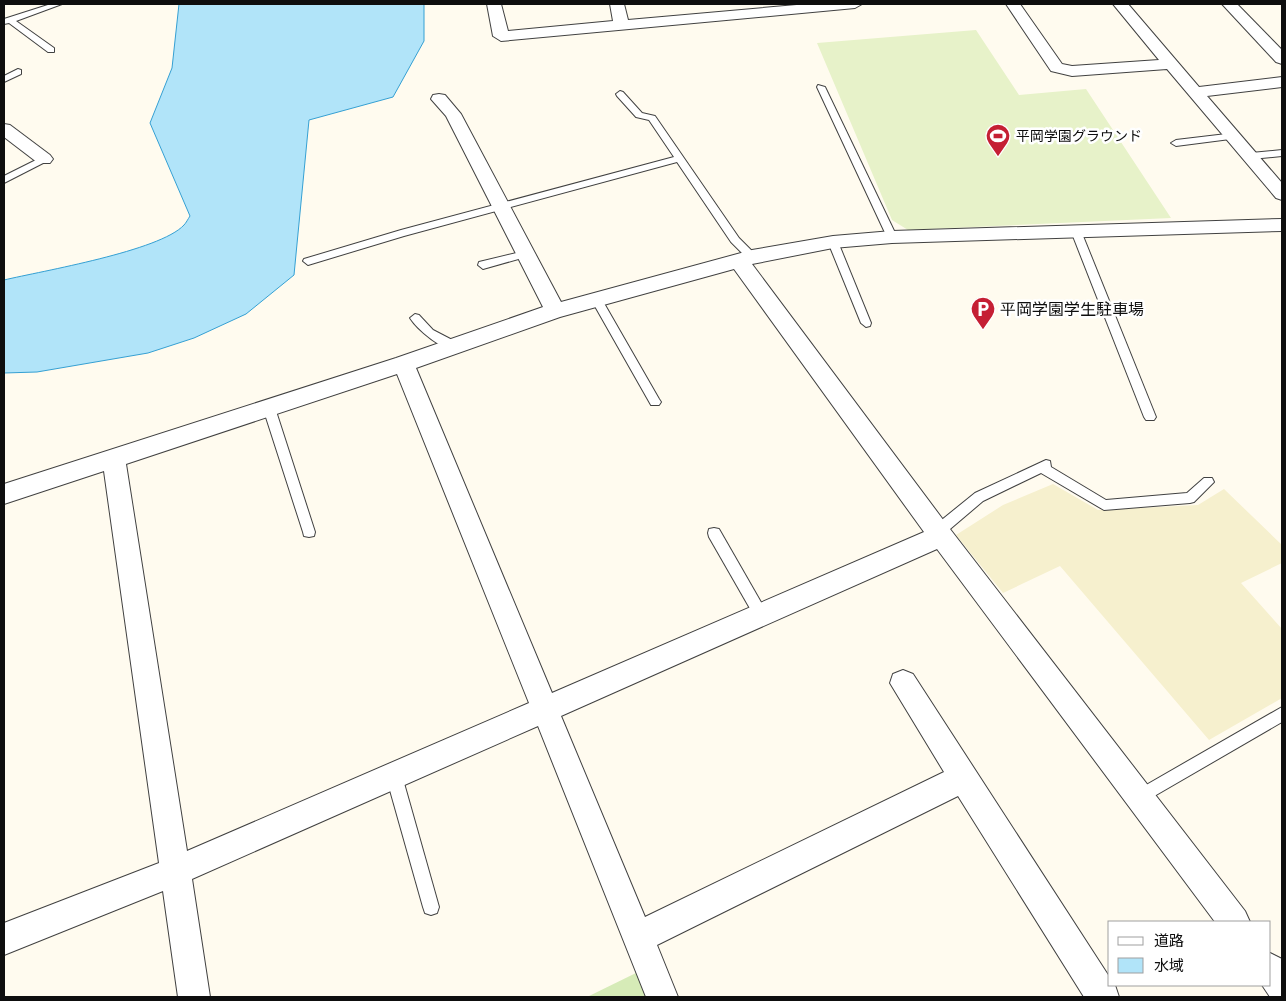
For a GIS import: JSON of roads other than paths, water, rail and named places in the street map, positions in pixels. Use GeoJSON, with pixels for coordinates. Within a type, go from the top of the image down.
{"type":"FeatureCollection","features":[{"type":"Feature","properties":{"kind":"street"},"geometry":{"type":"LineString","coordinates":[[494,4],[501,36],[622,25],[741,8],[855,4]]}},
{"type":"Feature","properties":{"kind":"street"},"geometry":{"type":"LineString","coordinates":[[617,4],[622,25]]}},
{"type":"Feature","properties":{"kind":"street"},"geometry":{"type":"LineString","coordinates":[[1013,4],[1057,68],[1072,71],[1172,64]]}},
{"type":"Feature","properties":{"kind":"street"},"geometry":{"type":"LineString","coordinates":[[1120,4],[1282,194]]}},
{"type":"Feature","properties":{"kind":"street"},"geometry":{"type":"LineString","coordinates":[[1229,4],[1282,59]]}},
{"type":"Feature","properties":{"kind":"street"},"geometry":{"type":"LineString","coordinates":[[1197,92],[1282,82]]}},
{"type":"Feature","properties":{"kind":"street"},"geometry":{"type":"LineString","coordinates":[[438,99],[453,114],[555,311]]}},
{"type":"Feature","properties":{"kind":"street"},"geometry":{"type":"LineString","coordinates":[[4,129],[44,158]]}},
{"type":"Feature","properties":{"kind":"street"},"geometry":{"type":"LineString","coordinates":[[4,494],[404,364],[555,311],[746,259],[833,242],[892,237],[1282,225]]}},
{"type":"Feature","properties":{"kind":"street"},"geometry":{"type":"LineString","coordinates":[[746,259],[940,534],[1233,921]]}},
{"type":"Feature","properties":{"kind":"street"},"geometry":{"type":"LineString","coordinates":[[404,364],[546,708],[662,997]]}},
{"type":"Feature","properties":{"kind":"street"},"geometry":{"type":"LineString","coordinates":[[114,459],[194,997]]}},
{"type":"Feature","properties":{"kind":"street"},"geometry":{"type":"LineString","coordinates":[[4,939],[176,871],[761,615],[940,534]]}},
{"type":"Feature","properties":{"kind":"street"},"geometry":{"type":"LineString","coordinates":[[903,683],[961,779],[1103,997]]}},
{"type":"Feature","properties":{"kind":"street"},"geometry":{"type":"LineString","coordinates":[[639,937],[961,779]]}},
{"type":"Feature","properties":{"kind":"street"},"geometry":{"type":"LineString","coordinates":[[1271,970],[1282,986]]}},
{"type":"Feature","properties":{"kind":"street"},"geometry":{"type":"LineString","coordinates":[[1276,997],[1282,994]]}},
{"type":"Feature","properties":{"kind":"lane"},"geometry":{"type":"LineString","coordinates":[[7,21],[58,4]]}},
{"type":"Feature","properties":{"kind":"lane"},"geometry":{"type":"LineString","coordinates":[[7,21],[51,50]]}},
{"type":"Feature","properties":{"kind":"lane"},"geometry":{"type":"LineString","coordinates":[[4,80],[18,72]]}},
{"type":"Feature","properties":{"kind":"lane"},"geometry":{"type":"LineString","coordinates":[[821,87],[892,237]]}},
{"type":"Feature","properties":{"kind":"lane"},"geometry":{"type":"LineString","coordinates":[[620,94],[639,114],[652,118],[746,259]]}},
{"type":"Feature","properties":{"kind":"lane"},"geometry":{"type":"LineString","coordinates":[[1176,143],[1234,136]]}},
{"type":"Feature","properties":{"kind":"lane"},"geometry":{"type":"LineString","coordinates":[[1251,156],[1282,153]]}},
{"type":"Feature","properties":{"kind":"lane"},"geometry":{"type":"LineString","coordinates":[[4,180],[44,158]]}},
{"type":"Feature","properties":{"kind":"lane"},"geometry":{"type":"LineString","coordinates":[[308,261],[500,206],[680,158]]}},
{"type":"Feature","properties":{"kind":"lane"},"geometry":{"type":"LineString","coordinates":[[1076,231],[1150,417]]}},
{"type":"Feature","properties":{"kind":"lane"},"geometry":{"type":"LineString","coordinates":[[833,242],[866,323]]}},
{"type":"Feature","properties":{"kind":"lane"},"geometry":{"type":"LineString","coordinates":[[483,265],[525,254]]}},
{"type":"Feature","properties":{"kind":"lane"},"geometry":{"type":"LineString","coordinates":[[597,301],[655,402]]}},
{"type":"Feature","properties":{"kind":"lane"},"geometry":{"type":"LineString","coordinates":[[415,318],[429,333],[454,346]]}},
{"type":"Feature","properties":{"kind":"lane"},"geometry":{"type":"LineString","coordinates":[[269,408],[310,532]]}},
{"type":"Feature","properties":{"kind":"lane"},"geometry":{"type":"LineString","coordinates":[[940,534],[979,497],[1043,466],[1104,505],[1190,498],[1208,482]]}},
{"type":"Feature","properties":{"kind":"lane"},"geometry":{"type":"LineString","coordinates":[[714,533],[761,615]]}},
{"type":"Feature","properties":{"kind":"lane"},"geometry":{"type":"LineString","coordinates":[[1139,797],[1282,714]]}},
{"type":"Feature","properties":{"kind":"lane"},"geometry":{"type":"LineString","coordinates":[[394,776],[431,907]]}},
{"type":"Feature","properties":{"kind":"water"},"geometry":{"type":"Polygon","coordinates":[[[179,4],[424,4],[424,41],[393,97],[309,120],[294,275],[246,314],[194,338],[148,353],[37,372],[4,373],[4,280],[99,259],[151,243],[171,234],[184,225],[190,216],[150,123],[172,68],[179,4]]]}},
{"type":"Feature","properties":{"kind":"place","name":"平岡学園グラウンド"},"geometry":{"type":"Point","coordinates":[998,157]}},
{"type":"Feature","properties":{"kind":"place","name":"平岡学園学生駐車場"},"geometry":{"type":"Point","coordinates":[983,330]}}]}
